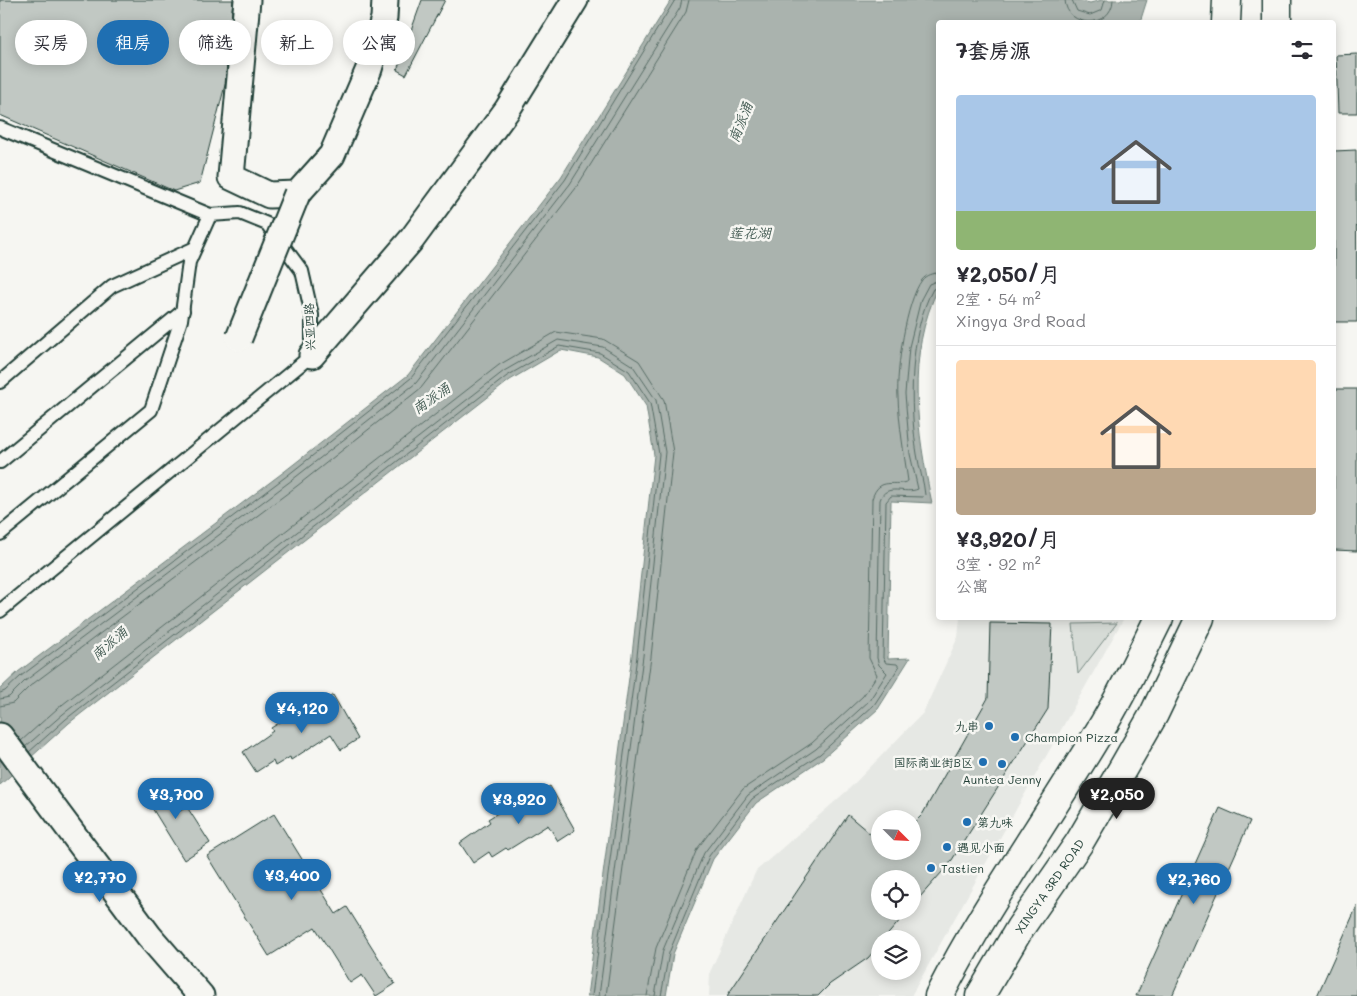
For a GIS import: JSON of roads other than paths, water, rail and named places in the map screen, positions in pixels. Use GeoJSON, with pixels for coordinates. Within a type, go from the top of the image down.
{"type":"FeatureCollection","features":[{"type":"Feature","properties":{"kind":"street"},"geometry":{"type":"LineString","coordinates":[[248,0],[231,177],[269,195],[298,194]]}},
{"type":"Feature","properties":{"kind":"street"},"geometry":{"type":"LineString","coordinates":[[239,338],[298,194],[332,156],[369,69],[384,18],[385,0]]}},
{"type":"Feature","properties":{"kind":"street"},"geometry":{"type":"LineString","coordinates":[[312,355],[417,232],[507,110],[575,0]]}},
{"type":"Feature","properties":{"kind":"street"},"geometry":{"type":"LineString","coordinates":[[1226,0],[1226,20]]}},
{"type":"Feature","properties":{"kind":"street"},"geometry":{"type":"LineString","coordinates":[[1277,0],[1277,20]]}},
{"type":"Feature","properties":{"kind":"street"},"geometry":{"type":"LineString","coordinates":[[939,996],[965,946],[1126,687],[1158,620]]}},
{"type":"Feature","properties":{"kind":"street","name":"XINGYA 3RD ROAD"},"geometry":{"type":"LineString","coordinates":[[980,996],[1020,928],[1079,843],[1137,745],[1185,654],[1199,620]]}},
{"type":"Feature","properties":{"kind":"street"},"geometry":{"type":"LineString","coordinates":[[0,736],[149,936],[202,996]]}},
{"type":"Feature","properties":{"kind":"lane","name":"兴亚四路"},"geometry":{"type":"LineString","coordinates":[[0,128],[210,214],[240,213],[268,224],[296,263],[306,282],[312,315],[312,355],[0,612]]}},
{"type":"Feature","properties":{"kind":"lane"},"geometry":{"type":"LineString","coordinates":[[0,534],[151,410],[182,311],[189,262],[210,214]]}},
{"type":"Feature","properties":{"kind":"lane"},"geometry":{"type":"LineString","coordinates":[[0,382],[112,286],[195,248]]}},
{"type":"Feature","properties":{"kind":"lane"},"geometry":{"type":"LineString","coordinates":[[0,462],[182,311]]}},
{"type":"Feature","properties":{"kind":"water","name":"莲花湖"},"geometry":{"type":"Polygon","coordinates":[[[671,0],[1077,0],[1090,3],[1102,0],[1147,0],[1141,20],[936,20],[936,294],[928,313],[921,339],[917,394],[922,449],[932,503],[891,501],[888,659],[910,658],[878,709],[823,758],[756,803],[713,859],[673,954],[666,996],[587,996],[632,655],[654,455],[646,406],[625,374],[598,357],[561,350],[510,380],[69,723],[0,785],[0,689],[18,672],[285,471],[408,375],[561,177],[671,0]]]}},
{"type":"Feature","properties":{"kind":"place","name":"九串"},"geometry":{"type":"Point","coordinates":[989,726]}},
{"type":"Feature","properties":{"kind":"place","name":"Champion Pizza"},"geometry":{"type":"Point","coordinates":[1015,737]}},
{"type":"Feature","properties":{"kind":"place","name":"国际商业街B区"},"geometry":{"type":"Point","coordinates":[983,762]}},
{"type":"Feature","properties":{"kind":"place","name":"Auntea Jenny"},"geometry":{"type":"Point","coordinates":[1002,764]}},
{"type":"Feature","properties":{"kind":"place","name":"第九味"},"geometry":{"type":"Point","coordinates":[967,822]}},
{"type":"Feature","properties":{"kind":"place","name":"遇见小面"},"geometry":{"type":"Point","coordinates":[947,847]}},
{"type":"Feature","properties":{"kind":"place","name":"Tastien"},"geometry":{"type":"Point","coordinates":[931,868]}},
{"type":"Feature","properties":{"kind":"water label","name":"南派涌"},"geometry":{"type":"Point","coordinates":[740,122]}},
{"type":"Feature","properties":{"kind":"water label","name":"南派涌"},"geometry":{"type":"Point","coordinates":[431,398]}},
{"type":"Feature","properties":{"kind":"water label","name":"南派涌"},"geometry":{"type":"Point","coordinates":[109,643]}}]}
